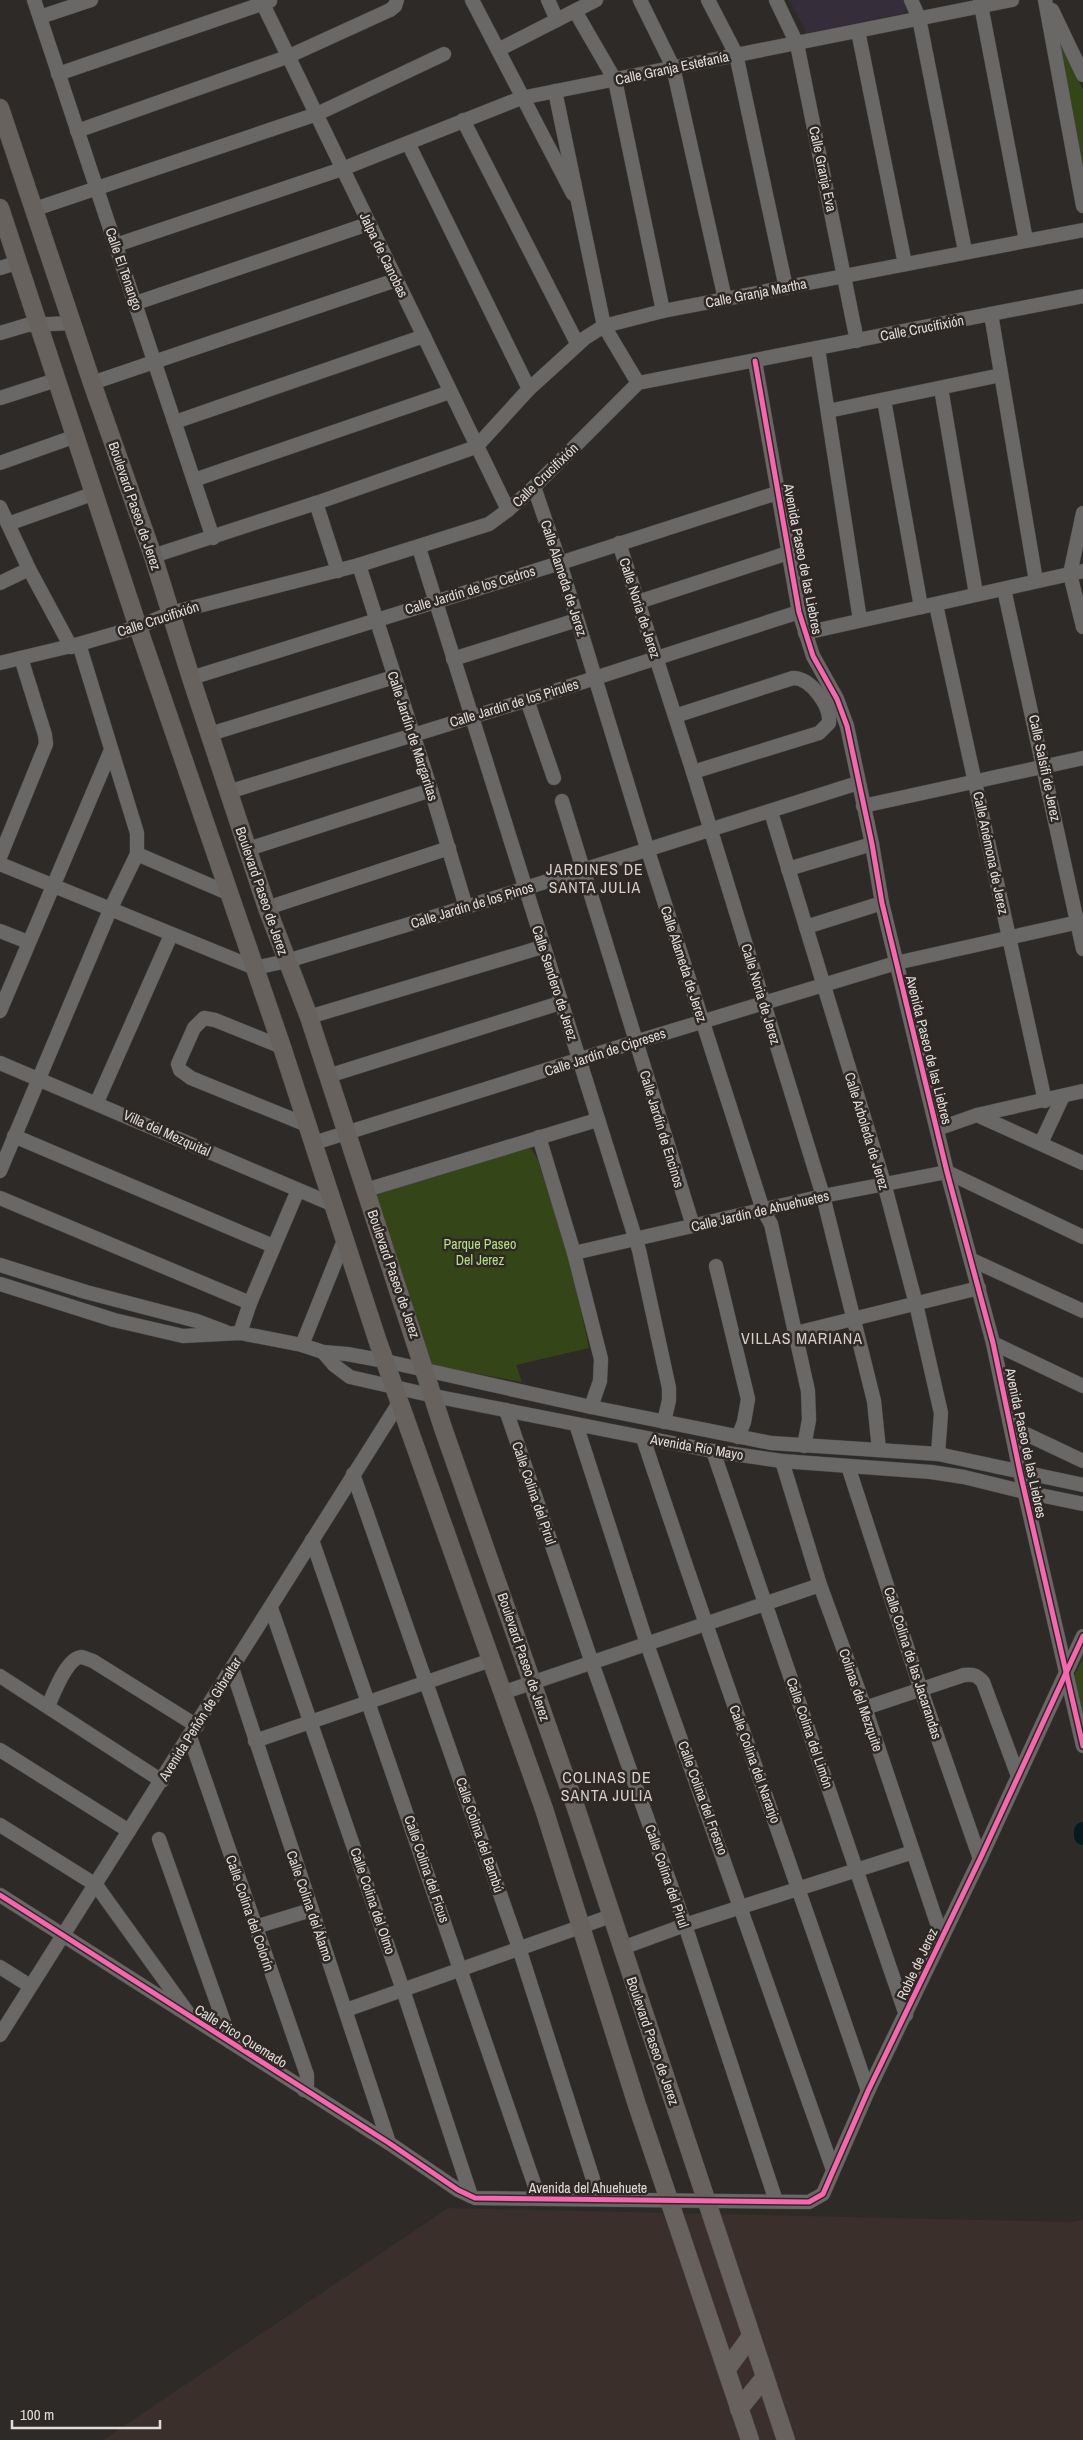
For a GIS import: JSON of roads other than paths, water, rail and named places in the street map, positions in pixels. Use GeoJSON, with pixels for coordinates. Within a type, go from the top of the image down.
{"type":"FeatureCollection","features":[{"type":"Feature","properties":{"kind":"main road","name":"Boulevard Paseo de Jerez"},"geometry":{"type":"LineString","coordinates":[[0,108],[92,384],[153,556],[267,908],[308,1016],[786,2440]]}},
{"type":"Feature","properties":{"kind":"main road"},"geometry":{"type":"LineString","coordinates":[[0,208],[138,627],[282,1047],[385,1361],[491,1660],[582,1926],[637,2105],[750,2440]]}},
{"type":"Feature","properties":{"kind":"main road"},"geometry":{"type":"LineString","coordinates":[[727,2370],[751,2336]]}},
{"type":"Feature","properties":{"kind":"main road"},"geometry":{"type":"LineString","coordinates":[[739,2409],[765,2377]]}},
{"type":"Feature","properties":{"kind":"street","name":"Calle El Tenango"},"geometry":{"type":"LineString","coordinates":[[34,0],[213,538]]}},
{"type":"Feature","properties":{"kind":"street"},"geometry":{"type":"LineString","coordinates":[[40,17],[91,0]]}},
{"type":"Feature","properties":{"kind":"street"},"geometry":{"type":"LineString","coordinates":[[77,131],[287,57],[390,10],[397,0]]}},
{"type":"Feature","properties":{"kind":"street"},"geometry":{"type":"LineString","coordinates":[[472,0],[521,98],[581,209]]}},
{"type":"Feature","properties":{"kind":"street"},"geometry":{"type":"LineString","coordinates":[[548,0],[557,20]]}},
{"type":"Feature","properties":{"kind":"street"},"geometry":{"type":"LineString","coordinates":[[498,50],[596,0]]}},
{"type":"Feature","properties":{"kind":"street"},"geometry":{"type":"LineString","coordinates":[[640,0],[673,67],[725,299]]}},
{"type":"Feature","properties":{"kind":"street"},"geometry":{"type":"LineString","coordinates":[[708,0],[736,54],[786,288]]}},
{"type":"Feature","properties":{"kind":"street","name":"Calle Granja Eva"},"geometry":{"type":"LineString","coordinates":[[776,0],[797,44],[857,341]]}},
{"type":"Feature","properties":{"kind":"street"},"geometry":{"type":"LineString","coordinates":[[911,0],[919,18],[965,251]]}},
{"type":"Feature","properties":{"kind":"street","name":"Calle Granja Estefanía"},"geometry":{"type":"LineString","coordinates":[[116,245],[342,169],[521,98],[736,54],[797,44],[981,3],[1012,0]]}},
{"type":"Feature","properties":{"kind":"street"},"geometry":{"type":"LineString","coordinates":[[1046,0],[1083,75]]}},
{"type":"Feature","properties":{"kind":"street"},"geometry":{"type":"LineString","coordinates":[[1046,0],[1083,206]]}},
{"type":"Feature","properties":{"kind":"street"},"geometry":{"type":"LineString","coordinates":[[58,74],[265,1]]}},
{"type":"Feature","properties":{"kind":"street","name":"Jalpa de Canobas"},"geometry":{"type":"LineString","coordinates":[[265,1],[287,57],[317,114],[368,224],[508,510]]}},
{"type":"Feature","properties":{"kind":"street"},"geometry":{"type":"LineString","coordinates":[[981,3],[1026,240]]}},
{"type":"Feature","properties":{"kind":"street"},"geometry":{"type":"LineString","coordinates":[[575,11],[615,80],[663,312]]}},
{"type":"Feature","properties":{"kind":"street"},"geometry":{"type":"LineString","coordinates":[[858,31],[905,264]]}},
{"type":"Feature","properties":{"kind":"street"},"geometry":{"type":"LineString","coordinates":[[35,209],[317,114],[444,54]]}},
{"type":"Feature","properties":{"kind":"street"},"geometry":{"type":"LineString","coordinates":[[555,91],[604,326],[638,383]]}},
{"type":"Feature","properties":{"kind":"street"},"geometry":{"type":"LineString","coordinates":[[463,120],[577,343]]}},
{"type":"Feature","properties":{"kind":"street"},"geometry":{"type":"LineString","coordinates":[[408,143],[529,389]]}},
{"type":"Feature","properties":{"kind":"street"},"geometry":{"type":"LineString","coordinates":[[136,303],[368,224]]}},
{"type":"Feature","properties":{"kind":"street","name":"Calle Granja Martha"},"geometry":{"type":"LineString","coordinates":[[476,447],[529,389],[577,343],[604,326],[725,299],[845,277],[965,251],[1083,230]]}},
{"type":"Feature","properties":{"kind":"street"},"geometry":{"type":"LineString","coordinates":[[0,268],[19,262]]}},
{"type":"Feature","properties":{"kind":"street"},"geometry":{"type":"LineString","coordinates":[[92,384],[396,280]]}},
{"type":"Feature","properties":{"kind":"street","name":"Calle Crucifixión"},"geometry":{"type":"LineString","coordinates":[[1,660],[21,658],[75,645],[138,627],[171,613],[359,565],[419,548],[489,524],[534,487],[638,383],[1083,296]]}},
{"type":"Feature","properties":{"kind":"street"},"geometry":{"type":"LineString","coordinates":[[990,314],[1036,581]]}},
{"type":"Feature","properties":{"kind":"street"},"geometry":{"type":"LineString","coordinates":[[0,333],[39,324],[73,323]]}},
{"type":"Feature","properties":{"kind":"street"},"geometry":{"type":"LineString","coordinates":[[175,422],[424,336]]}},
{"type":"Feature","properties":{"kind":"street"},"geometry":{"type":"LineString","coordinates":[[818,349],[860,620]]}},
{"type":"Feature","properties":{"kind":"street","name":"Avenida Paseo de las Liebres"},"geometry":{"type":"LineString","coordinates":[[755,361],[799,612],[813,656],[843,713],[872,844],[882,903],[947,1172],[993,1343],[1020,1472],[1083,1746]]}},
{"type":"Feature","properties":{"kind":"street"},"geometry":{"type":"LineString","coordinates":[[828,411],[1001,376]]}},
{"type":"Feature","properties":{"kind":"street"},"geometry":{"type":"LineString","coordinates":[[0,398],[56,380]]}},
{"type":"Feature","properties":{"kind":"street"},"geometry":{"type":"LineString","coordinates":[[941,388],[976,594]]}},
{"type":"Feature","properties":{"kind":"street"},"geometry":{"type":"LineString","coordinates":[[194,480],[450,392]]}},
{"type":"Feature","properties":{"kind":"street"},"geometry":{"type":"LineString","coordinates":[[884,400],[921,608]]}},
{"type":"Feature","properties":{"kind":"street"},"geometry":{"type":"LineString","coordinates":[[0,463],[76,436]]}},
{"type":"Feature","properties":{"kind":"street"},"geometry":{"type":"LineString","coordinates":[[153,556],[213,538],[476,447]]}},
{"type":"Feature","properties":{"kind":"street","name":"Calle Alameda de Jerez"},"geometry":{"type":"LineString","coordinates":[[534,487],[560,563],[702,1022],[763,1210],[771,1224],[810,1405],[804,1446]]}},
{"type":"Feature","properties":{"kind":"street","name":"Calle Jardín de los Cedros"},"geometry":{"type":"LineString","coordinates":[[191,678],[560,563],[777,492]]}},
{"type":"Feature","properties":{"kind":"street"},"geometry":{"type":"LineString","coordinates":[[8,524],[95,493]]}},
{"type":"Feature","properties":{"kind":"street"},"geometry":{"type":"LineString","coordinates":[[316,503],[338,570]]}},
{"type":"Feature","properties":{"kind":"street"},"geometry":{"type":"LineString","coordinates":[[0,507],[29,569],[75,645],[137,833],[137,854],[110,910],[0,1171]]}},
{"type":"Feature","properties":{"kind":"street"},"geometry":{"type":"LineString","coordinates":[[1083,513],[1076,573],[1083,627]]}},
{"type":"Feature","properties":{"kind":"street","name":"Calle Noria de Jerez"},"geometry":{"type":"LineString","coordinates":[[619,543],[693,772],[823,1196],[874,1401],[879,1450]]}},
{"type":"Feature","properties":{"kind":"street","name":"Calle Sendero de Jerez"},"geometry":{"type":"LineString","coordinates":[[419,548],[542,947],[580,1061],[635,1239],[669,1388],[669,1400],[664,1422]]}},
{"type":"Feature","properties":{"kind":"street"},"geometry":{"type":"LineString","coordinates":[[638,602],[788,553]]}},
{"type":"Feature","properties":{"kind":"street","name":"Calle Jardín de Margaritas"},"geometry":{"type":"LineString","coordinates":[[359,565],[432,790],[466,907]]}},
{"type":"Feature","properties":{"kind":"street"},"geometry":{"type":"LineString","coordinates":[[0,583],[29,569]]}},
{"type":"Feature","properties":{"kind":"street"},"geometry":{"type":"LineString","coordinates":[[805,632],[1076,573]]}},
{"type":"Feature","properties":{"kind":"street","name":"Calle Salsifi de Jerez"},"geometry":{"type":"LineString","coordinates":[[1004,589],[1080,922],[1083,949]]}},
{"type":"Feature","properties":{"kind":"street","name":"Calle Anémona de Jerez"},"geometry":{"type":"LineString","coordinates":[[936,605],[1045,1100]]}},
{"type":"Feature","properties":{"kind":"street","name":"Calle Jardín de los Pirules"},"geometry":{"type":"LineString","coordinates":[[228,792],[527,700],[799,612]]}},
{"type":"Feature","properties":{"kind":"street"},"geometry":{"type":"LineString","coordinates":[[453,659],[577,620]]}},
{"type":"Feature","properties":{"kind":"street"},"geometry":{"type":"LineString","coordinates":[[0,857],[46,744],[45,735],[21,658]]}},
{"type":"Feature","properties":{"kind":"street"},"geometry":{"type":"LineString","coordinates":[[210,734],[394,677]]}},
{"type":"Feature","properties":{"kind":"street"},"geometry":{"type":"LineString","coordinates":[[675,716],[793,678],[800,678],[810,685],[828,712],[829,723],[819,733],[693,772]]}},
{"type":"Feature","properties":{"kind":"street"},"geometry":{"type":"LineString","coordinates":[[527,700],[554,778]]}},
{"type":"Feature","properties":{"kind":"street"},"geometry":{"type":"LineString","coordinates":[[2,1003],[111,750]]}},
{"type":"Feature","properties":{"kind":"street"},"geometry":{"type":"LineString","coordinates":[[863,806],[1083,758]]}},
{"type":"Feature","properties":{"kind":"street","name":"Calle Jardín de los Pinos"},"geometry":{"type":"LineString","coordinates":[[255,968],[287,961],[466,907],[858,784]]}},
{"type":"Feature","properties":{"kind":"street"},"geometry":{"type":"LineString","coordinates":[[248,849],[432,790]]}},
{"type":"Feature","properties":{"kind":"street","name":"Calle Jardín de Encinos"},"geometry":{"type":"LineString","coordinates":[[562,802],[693,1226]]}},
{"type":"Feature","properties":{"kind":"street","name":"Calle Arboleda de Jerez"},"geometry":{"type":"LineString","coordinates":[[770,812],[884,1183],[916,1304],[941,1413],[938,1454]]}},
{"type":"Feature","properties":{"kind":"street"},"geometry":{"type":"LineString","coordinates":[[788,869],[872,844]]}},
{"type":"Feature","properties":{"kind":"street"},"geometry":{"type":"LineString","coordinates":[[267,908],[449,848]]}},
{"type":"Feature","properties":{"kind":"street"},"geometry":{"type":"LineString","coordinates":[[137,854],[228,892]]}},
{"type":"Feature","properties":{"kind":"street"},"geometry":{"type":"LineString","coordinates":[[0,864],[255,968]]}},
{"type":"Feature","properties":{"kind":"street"},"geometry":{"type":"LineString","coordinates":[[806,927],[882,903]]}},
{"type":"Feature","properties":{"kind":"street","name":"Calle Jardín de Cipreses"},"geometry":{"type":"LineString","coordinates":[[314,1143],[580,1061],[635,1042],[896,963],[1080,922]]}},
{"type":"Feature","properties":{"kind":"street"},"geometry":{"type":"LineString","coordinates":[[0,930],[28,942]]}},
{"type":"Feature","properties":{"kind":"street"},"geometry":{"type":"LineString","coordinates":[[97,1102],[171,935]]}},
{"type":"Feature","properties":{"kind":"street"},"geometry":{"type":"LineString","coordinates":[[308,1016],[542,947]]}},
{"type":"Feature","properties":{"kind":"street"},"geometry":{"type":"LineString","coordinates":[[328,1076],[560,1003]]}},
{"type":"Feature","properties":{"kind":"street"},"geometry":{"type":"LineString","coordinates":[[282,1047],[215,1020],[204,1018],[194,1028],[178,1064],[180,1070],[191,1078],[307,1126]]}},
{"type":"Feature","properties":{"kind":"street","name":"Villa del Mezquital"},"geometry":{"type":"LineString","coordinates":[[0,1063],[97,1102],[334,1206]]}},
{"type":"Feature","properties":{"kind":"street"},"geometry":{"type":"LineString","coordinates":[[937,1129],[977,1115],[1083,1092]]}},
{"type":"Feature","properties":{"kind":"street"},"geometry":{"type":"LineString","coordinates":[[1041,1143],[1063,1096]]}},
{"type":"Feature","properties":{"kind":"street"},"geometry":{"type":"LineString","coordinates":[[977,1115],[1083,1163]]}},
{"type":"Feature","properties":{"kind":"street"},"geometry":{"type":"LineString","coordinates":[[366,1190],[539,1136],[597,1120]]}},
{"type":"Feature","properties":{"kind":"street"},"geometry":{"type":"LineString","coordinates":[[14,1136],[273,1246]]}},
{"type":"Feature","properties":{"kind":"street"},"geometry":{"type":"LineString","coordinates":[[539,1136],[574,1253],[601,1359],[600,1381],[591,1407]]}},
{"type":"Feature","properties":{"kind":"street"},"geometry":{"type":"LineString","coordinates":[[947,1172],[1083,1237]]}},
{"type":"Feature","properties":{"kind":"street","name":"Calle Jardín de Ahuehuetes"},"geometry":{"type":"LineString","coordinates":[[574,1253],[823,1196],[947,1172]]}},
{"type":"Feature","properties":{"kind":"street"},"geometry":{"type":"LineString","coordinates":[[233,1333],[250,1303],[298,1190]]}},
{"type":"Feature","properties":{"kind":"street"},"geometry":{"type":"LineString","coordinates":[[0,1198],[250,1303]]}},
{"type":"Feature","properties":{"kind":"street"},"geometry":{"type":"LineString","coordinates":[[302,1345],[345,1238]]}},
{"type":"Feature","properties":{"kind":"street"},"geometry":{"type":"LineString","coordinates":[[972,1260],[1083,1311]]}},
{"type":"Feature","properties":{"kind":"street","name":"Avenida Río Mayo"},"geometry":{"type":"LineString","coordinates":[[0,1265],[233,1333],[302,1345],[324,1352],[385,1361],[664,1422],[738,1437],[804,1446],[938,1454],[1083,1485]]}},
{"type":"Feature","properties":{"kind":"street"},"geometry":{"type":"LineString","coordinates":[[716,1266],[748,1399],[744,1422],[738,1437]]}},
{"type":"Feature","properties":{"kind":"street","name":"Avenida Río Mayo"},"geometry":{"type":"LineString","coordinates":[[0,1284],[156,1331],[198,1336],[233,1333]]}},
{"type":"Feature","properties":{"kind":"street"},"geometry":{"type":"LineString","coordinates":[[796,1333],[979,1288]]}},
{"type":"Feature","properties":{"kind":"street"},"geometry":{"type":"LineString","coordinates":[[993,1343],[1083,1386]]}},
{"type":"Feature","properties":{"kind":"street","name":"Avenida Río Mayo"},"geometry":{"type":"LineString","coordinates":[[324,1352],[334,1365],[350,1377],[397,1395],[434,1396],[643,1438],[782,1461],[964,1477],[1083,1504]]}},
{"type":"Feature","properties":{"kind":"street","name":"Avenida Peñón de Gibraltar"},"geometry":{"type":"LineString","coordinates":[[0,2035],[271,1608],[353,1474],[397,1395]]}},
{"type":"Feature","properties":{"kind":"street","name":"Calle Colina del Pirul"},"geometry":{"type":"LineString","coordinates":[[506,1410],[592,1663],[685,1925],[776,2201]]}},
{"type":"Feature","properties":{"kind":"street","name":"Calle Colina del Fresno"},"geometry":{"type":"LineString","coordinates":[[576,1424],[647,1644],[742,1908],[833,2170]]}},
{"type":"Feature","properties":{"kind":"street"},"geometry":{"type":"LineString","coordinates":[[1011,1427],[1083,1461]]}},
{"type":"Feature","properties":{"kind":"street","name":"Calle Colina del Naranjo"},"geometry":{"type":"LineString","coordinates":[[643,1438],[704,1624],[800,1889],[868,2091]]}},
{"type":"Feature","properties":{"kind":"street","name":"Calle Colina del Limón"},"geometry":{"type":"LineString","coordinates":[[713,1451],[906,2015]]}},
{"type":"Feature","properties":{"kind":"street","name":"Colinas del Mezquite"},"geometry":{"type":"LineString","coordinates":[[782,1461],[820,1585],[942,1938]]}},
{"type":"Feature","properties":{"kind":"street","name":"Calle Colina de las Jacarandas"},"geometry":{"type":"LineString","coordinates":[[848,1466],[980,1859]]}},
{"type":"Feature","properties":{"kind":"street","name":"Calle Colina del Bambú"},"geometry":{"type":"LineString","coordinates":[[353,1474],[519,1948],[599,2198]]}},
{"type":"Feature","properties":{"kind":"street","name":"Calle Colina del Ficus"},"geometry":{"type":"LineString","coordinates":[[312,1540],[370,1703],[539,2198]]}},
{"type":"Feature","properties":{"kind":"street"},"geometry":{"type":"LineString","coordinates":[[502,1692],[820,1585]]}},
{"type":"Feature","properties":{"kind":"street","name":"Calle Colina del Olmo"},"geometry":{"type":"LineString","coordinates":[[271,1608],[312,1722],[471,2196]]}},
{"type":"Feature","properties":{"kind":"street","name":"Roble de Jerez"},"geometry":{"type":"LineString","coordinates":[[706,2199],[809,2202],[823,2194],[868,2091],[980,1859],[1083,1636]]}},
{"type":"Feature","properties":{"kind":"street"},"geometry":{"type":"LineString","coordinates":[[48,1706],[64,1671],[74,1660],[82,1657],[93,1662],[193,1731]]}},
{"type":"Feature","properties":{"kind":"street"},"geometry":{"type":"LineString","coordinates":[[255,1741],[491,1660]]}},
{"type":"Feature","properties":{"kind":"street","name":"Calle Colina del Álamo"},"geometry":{"type":"LineString","coordinates":[[232,1668],[389,2143]]}},
{"type":"Feature","properties":{"kind":"street"},"geometry":{"type":"LineString","coordinates":[[864,1708],[964,1676],[972,1674],[978,1676],[983,1682],[1018,1776]]}},
{"type":"Feature","properties":{"kind":"street"},"geometry":{"type":"LineString","coordinates":[[0,1676],[162,1781]]}},
{"type":"Feature","properties":{"kind":"street","name":"Calle Colina del Colorín"},"geometry":{"type":"LineString","coordinates":[[193,1731],[255,1927],[306,2075],[308,2084],[304,2090]]}},
{"type":"Feature","properties":{"kind":"street"},"geometry":{"type":"LineString","coordinates":[[0,1750],[129,1831]]}},
{"type":"Feature","properties":{"kind":"street"},"geometry":{"type":"LineString","coordinates":[[0,1825],[96,1885],[186,2008],[187,2016]]}},
{"type":"Feature","properties":{"kind":"street"},"geometry":{"type":"LineString","coordinates":[[159,1839],[231,2042]]}},
{"type":"Feature","properties":{"kind":"street"},"geometry":{"type":"LineString","coordinates":[[622,1948],[685,1925],[913,1852]]}},
{"type":"Feature","properties":{"kind":"street","name":"Calle Pico Quemado"},"geometry":{"type":"LineString","coordinates":[[0,1895],[187,2016],[389,2143],[458,2190],[471,2196]]}},
{"type":"Feature","properties":{"kind":"street"},"geometry":{"type":"LineString","coordinates":[[255,1927],[311,1910]]}},
{"type":"Feature","properties":{"kind":"street"},"geometry":{"type":"LineString","coordinates":[[346,2010],[611,1916]]}},
{"type":"Feature","properties":{"kind":"street"},"geometry":{"type":"LineString","coordinates":[[0,1967],[30,1986]]}},
{"type":"Feature","properties":{"kind":"street","name":"Avenida del Ahuehuete"},"geometry":{"type":"LineString","coordinates":[[471,2196],[484,2199],[706,2199]]}},
{"type":"Feature","properties":{"kind":"waterway"},"geometry":{"type":"LineString","coordinates":[[1083,1831],[1083,1836]]}},
{"type":"Feature","properties":{"kind":"district","name":"JARDINES DE SANTA JULIA"},"geometry":{"type":"Point","coordinates":[595,878]}},
{"type":"Feature","properties":{"kind":"district","name":"VILLAS MARIANA"},"geometry":{"type":"Point","coordinates":[802,1338]}},
{"type":"Feature","properties":{"kind":"district","name":"COLINAS DE SANTA JULIA"},"geometry":{"type":"Point","coordinates":[607,1786]}},
{"type":"Feature","properties":{"kind":"park label","name":"Parque Paseo Del Jerez"},"geometry":{"type":"Point","coordinates":[480,1252]}}]}
